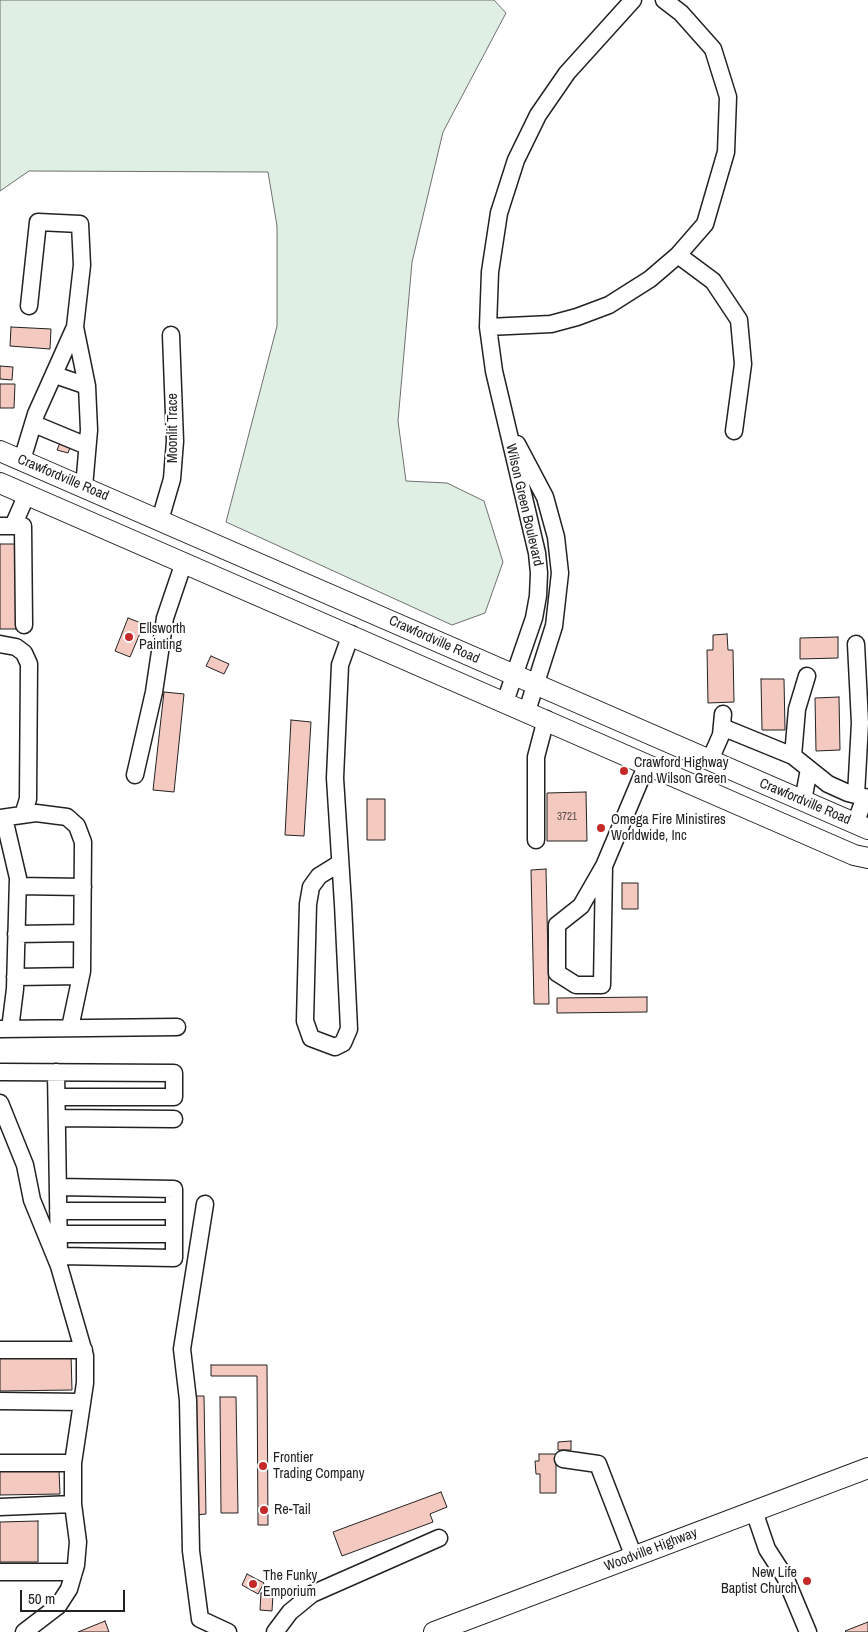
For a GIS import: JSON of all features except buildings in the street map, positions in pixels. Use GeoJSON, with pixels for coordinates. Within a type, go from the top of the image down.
{"type":"FeatureCollection","features":[{"type":"Feature","properties":{"kind":"main road","name":"Crawfordville Road"},"geometry":{"type":"LineString","coordinates":[[6,454],[862,826]]}},
{"type":"Feature","properties":{"kind":"main road","name":"Crawfordville Road"},"geometry":{"type":"LineString","coordinates":[[0,483],[351,634],[854,855],[868,858]]}},
{"type":"Feature","properties":{"kind":"main road"},"geometry":{"type":"LineString","coordinates":[[226,580],[252,583],[292,578]]}},
{"type":"Feature","properties":{"kind":"main road"},"geometry":{"type":"LineString","coordinates":[[318,620],[331,616],[351,615],[386,619]]}},
{"type":"Feature","properties":{"kind":"main road","name":"Woodville Highway"},"geometry":{"type":"LineString","coordinates":[[434,1632],[868,1468]]}},
{"type":"Feature","properties":{"kind":"street","name":"Wilson Green Boulevard"},"geometry":{"type":"LineString","coordinates":[[506,702],[534,618],[538,596],[537,553],[505,423],[488,327],[490,272],[499,213],[516,160],[538,114],[566,73],[633,0]]}},
{"type":"Feature","properties":{"kind":"street"},"geometry":{"type":"LineString","coordinates":[[488,327],[551,324],[609,305],[650,279],[678,255],[704,224],[726,152],[728,97],[713,49],[682,13],[664,0]]}},
{"type":"Feature","properties":{"kind":"street"},"geometry":{"type":"LineString","coordinates":[[6,454],[34,424],[75,327],[82,265],[80,224],[38,222],[29,306]]}},
{"type":"Feature","properties":{"kind":"street"},"geometry":{"type":"LineString","coordinates":[[678,255],[713,281],[739,320],[744,364],[734,431]]}},
{"type":"Feature","properties":{"kind":"street"},"geometry":{"type":"LineString","coordinates":[[75,327],[87,386],[87,446],[84,487]]}},
{"type":"Feature","properties":{"kind":"street","name":"Moonlit Trace"},"geometry":{"type":"LineString","coordinates":[[160,520],[172,478],[175,441],[171,335]]}},
{"type":"Feature","properties":{"kind":"street"},"geometry":{"type":"LineString","coordinates":[[55,376],[87,386]]}},
{"type":"Feature","properties":{"kind":"street","name":"Wilson Green Boulevard"},"geometry":{"type":"LineString","coordinates":[[505,423],[545,497],[557,550],[559,594],[550,640],[527,711]]}},
{"type":"Feature","properties":{"kind":"street"},"geometry":{"type":"LineString","coordinates":[[34,424],[87,446]]}},
{"type":"Feature","properties":{"kind":"street"},"geometry":{"type":"LineString","coordinates":[[6,526],[27,494]]}},
{"type":"Feature","properties":{"kind":"street"},"geometry":{"type":"LineString","coordinates":[[6,526],[23,526],[24,626]]}},
{"type":"Feature","properties":{"kind":"street"},"geometry":{"type":"LineString","coordinates":[[537,553],[557,550]]}},
{"type":"Feature","properties":{"kind":"street"},"geometry":{"type":"LineString","coordinates":[[135,775],[154,692],[165,618],[184,562]]}},
{"type":"Feature","properties":{"kind":"street"},"geometry":{"type":"LineString","coordinates":[[340,863],[319,876],[311,887],[308,904],[305,1021],[312,1038],[335,1047],[343,1043],[349,1029],[349,1014],[335,778],[340,666],[351,634]]}},
{"type":"Feature","properties":{"kind":"street"},"geometry":{"type":"LineString","coordinates":[[0,644],[16,647],[24,653],[29,664],[28,799],[23,815]]}},
{"type":"Feature","properties":{"kind":"street"},"geometry":{"type":"LineString","coordinates":[[856,644],[863,796],[862,826]]}},
{"type":"Feature","properties":{"kind":"street"},"geometry":{"type":"LineString","coordinates":[[793,756],[797,709],[807,676]]}},
{"type":"Feature","properties":{"kind":"street"},"geometry":{"type":"LineString","coordinates":[[536,840],[536,757],[546,719]]}},
{"type":"Feature","properties":{"kind":"street"},"geometry":{"type":"LineString","coordinates":[[710,760],[722,721],[793,756],[828,784],[863,796]]}},
{"type":"Feature","properties":{"kind":"street"},"geometry":{"type":"LineString","coordinates":[[604,866],[602,985],[576,985],[557,973],[557,925],[581,906],[604,866],[646,764]]}},
{"type":"Feature","properties":{"kind":"street"},"geometry":{"type":"LineString","coordinates":[[803,801],[810,769]]}},
{"type":"Feature","properties":{"kind":"street"},"geometry":{"type":"LineString","coordinates":[[70,1028],[81,976],[84,842],[77,826],[67,818],[36,813],[2,818],[14,854],[18,886],[15,977],[5,1029],[176,1027]]}},
{"type":"Feature","properties":{"kind":"street"},"geometry":{"type":"LineString","coordinates":[[18,886],[83,887]]}},
{"type":"Feature","properties":{"kind":"street"},"geometry":{"type":"LineString","coordinates":[[16,934],[82,933]]}},
{"type":"Feature","properties":{"kind":"street"},"geometry":{"type":"LineString","coordinates":[[15,977],[81,976]]}},
{"type":"Feature","properties":{"kind":"street"},"geometry":{"type":"LineString","coordinates":[[0,1072],[174,1072],[174,1096],[57,1096]]}},
{"type":"Feature","properties":{"kind":"street"},"geometry":{"type":"LineString","coordinates":[[56,1072],[59,1261]]}},
{"type":"Feature","properties":{"kind":"street"},"geometry":{"type":"LineString","coordinates":[[0,1103],[24,1166],[32,1200],[59,1261],[84,1350],[85,1382],[74,1462],[74,1504],[78,1542],[74,1572],[69,1589],[58,1606],[24,1632]]}},
{"type":"Feature","properties":{"kind":"street"},"geometry":{"type":"LineString","coordinates":[[57,1118],[174,1119]]}},
{"type":"Feature","properties":{"kind":"street"},"geometry":{"type":"LineString","coordinates":[[58,1188],[174,1189],[174,1258],[59,1261]]}},
{"type":"Feature","properties":{"kind":"street"},"geometry":{"type":"LineString","coordinates":[[205,1204],[182,1349],[188,1400],[191,1551],[200,1619],[228,1632]]}},
{"type":"Feature","properties":{"kind":"street"},"geometry":{"type":"LineString","coordinates":[[58,1211],[174,1211]]}},
{"type":"Feature","properties":{"kind":"street"},"geometry":{"type":"LineString","coordinates":[[58,1234],[174,1234]]}},
{"type":"Feature","properties":{"kind":"street"},"geometry":{"type":"LineString","coordinates":[[0,1350],[84,1350]]}},
{"type":"Feature","properties":{"kind":"street"},"geometry":{"type":"LineString","coordinates":[[0,1401],[82,1402]]}},
{"type":"Feature","properties":{"kind":"street"},"geometry":{"type":"LineString","coordinates":[[563,1459],[598,1464],[634,1556]]}},
{"type":"Feature","properties":{"kind":"street"},"geometry":{"type":"LineString","coordinates":[[0,1463],[74,1462]]}},
{"type":"Feature","properties":{"kind":"street"},"geometry":{"type":"LineString","coordinates":[[0,1506],[74,1504]]}},
{"type":"Feature","properties":{"kind":"street"},"geometry":{"type":"LineString","coordinates":[[754,1511],[767,1549],[785,1577],[808,1632]]}},
{"type":"Feature","properties":{"kind":"street"},"geometry":{"type":"LineString","coordinates":[[275,1632],[290,1612],[312,1594],[438,1538]]}},
{"type":"Feature","properties":{"kind":"street"},"geometry":{"type":"LineString","coordinates":[[0,1572],[74,1572]]}},
{"type":"Feature","properties":{"kind":"green space"},"geometry":{"type":"Polygon","coordinates":[[[0,0],[494,0],[506,13],[443,132],[412,262],[398,421],[406,481],[447,483],[484,501],[503,562],[485,613],[452,625],[226,522],[277,326],[277,226],[268,172],[29,171],[0,191],[0,0]]]}},
{"type":"Feature","properties":{"kind":"place","name":"Ellsworth Painting"},"geometry":{"type":"Point","coordinates":[129,637]}},
{"type":"Feature","properties":{"kind":"place","name":"Crawford Highway and Wilson Green"},"geometry":{"type":"Point","coordinates":[624,771]}},
{"type":"Feature","properties":{"kind":"place","name":"Omega Fire Ministires Worldwide, Inc"},"geometry":{"type":"Point","coordinates":[601,828]}},
{"type":"Feature","properties":{"kind":"place","name":"Frontier Trading Company"},"geometry":{"type":"Point","coordinates":[263,1466]}},
{"type":"Feature","properties":{"kind":"place","name":"Re-Tail"},"geometry":{"type":"Point","coordinates":[264,1510]}},
{"type":"Feature","properties":{"kind":"place","name":"New Life Baptist Church"},"geometry":{"type":"Point","coordinates":[807,1581]}},
{"type":"Feature","properties":{"kind":"place","name":"The Funky Emporium"},"geometry":{"type":"Point","coordinates":[253,1584]}}]}
